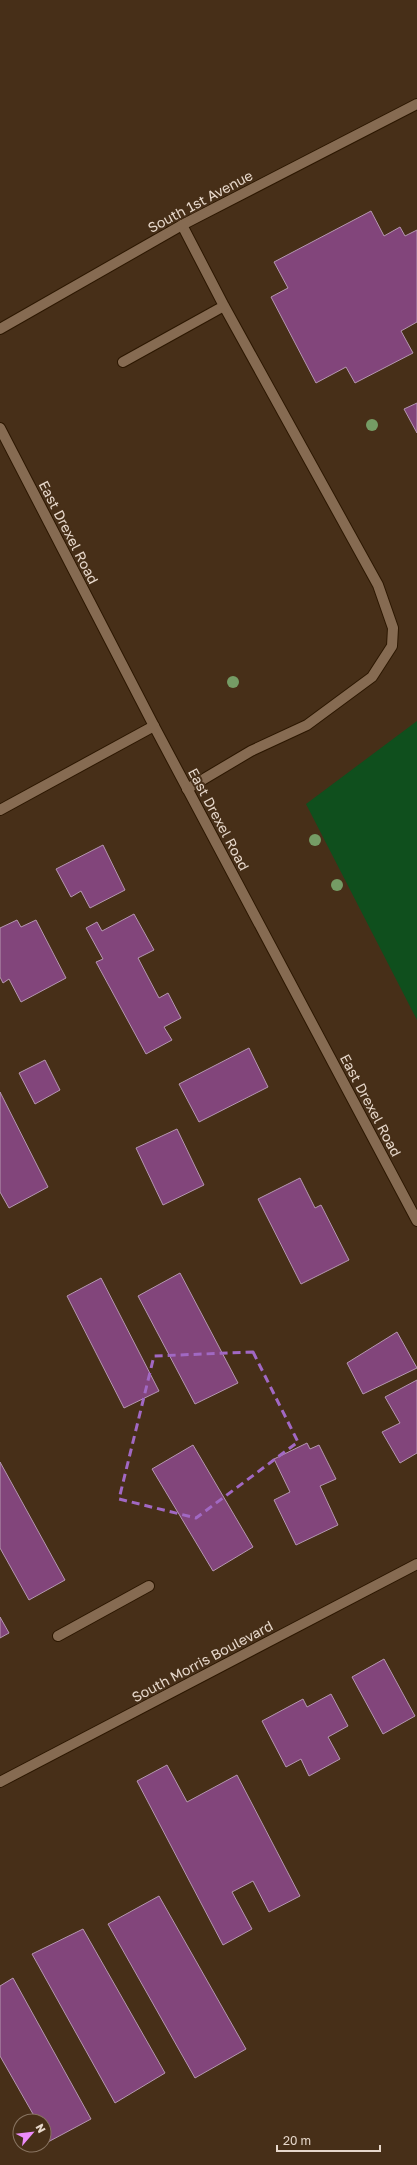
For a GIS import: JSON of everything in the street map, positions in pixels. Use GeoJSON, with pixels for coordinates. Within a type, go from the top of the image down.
{"type":"FeatureCollection","features":[{"type":"Feature","properties":{"kind":"street","name":"South 1st Avenue"},"geometry":{"type":"LineString","coordinates":[[0,328],[182,225],[417,104]]}},
{"type":"Feature","properties":{"kind":"street"},"geometry":{"type":"LineString","coordinates":[[182,225],[224,306],[378,585],[393,628],[392,646],[372,677],[307,725],[251,751],[187,789]]}},
{"type":"Feature","properties":{"kind":"street"},"geometry":{"type":"LineString","coordinates":[[124,362],[224,306]]}},
{"type":"Feature","properties":{"kind":"street","name":"East Drexel Road"},"geometry":{"type":"LineString","coordinates":[[0,428],[187,789],[417,1221]]}},
{"type":"Feature","properties":{"kind":"street"},"geometry":{"type":"LineString","coordinates":[[0,810],[154,726]]}},
{"type":"Feature","properties":{"kind":"street","name":"South Morris Boulevard"},"geometry":{"type":"LineString","coordinates":[[0,1782],[417,1564]]}},
{"type":"Feature","properties":{"kind":"street"},"geometry":{"type":"LineString","coordinates":[[58,1636],[149,1586]]}},
{"type":"Feature","properties":{"kind":"highlighted area"},"geometry":{"type":"Polygon","coordinates":[[[253,1352],[298,1442],[196,1518],[119,1499],[154,1356],[253,1352]]]}},
{"type":"Feature","properties":{"kind":"green space"},"geometry":{"type":"Polygon","coordinates":[[[417,721],[417,1020],[306,804],[417,721]]]}},
{"type":"Feature","properties":{"kind":"building"},"geometry":{"type":"Polygon","coordinates":[[[371,211],[384,236],[400,227],[405,236],[417,230],[417,322],[401,331],[413,353],[355,383],[346,367],[316,383],[271,297],[288,288],[274,262],[371,211]]]}},
{"type":"Feature","properties":{"kind":"building"},"geometry":{"type":"Polygon","coordinates":[[[417,403],[417,433],[404,409],[417,403]]]}},
{"type":"Feature","properties":{"kind":"building"},"geometry":{"type":"Polygon","coordinates":[[[103,845],[125,890],[90,908],[81,891],[71,897],[56,869],[103,845]]]}},
{"type":"Feature","properties":{"kind":"building"},"geometry":{"type":"Polygon","coordinates":[[[134,914],[154,950],[138,958],[159,998],[168,993],[181,1018],[164,1027],[172,1040],[146,1054],[96,962],[103,959],[86,928],[97,922],[102,931],[134,914]]]}},
{"type":"Feature","properties":{"kind":"building"},"geometry":{"type":"Polygon","coordinates":[[[17,920],[21,927],[36,920],[66,978],[21,1002],[9,979],[3,983],[0,977],[0,928],[17,920]]]}},
{"type":"Feature","properties":{"kind":"building"},"geometry":{"type":"Polygon","coordinates":[[[249,1048],[268,1087],[199,1122],[179,1084],[249,1048]]]}},
{"type":"Feature","properties":{"kind":"building"},"geometry":{"type":"Polygon","coordinates":[[[45,1060],[60,1090],[35,1104],[19,1073],[45,1060]]]}},
{"type":"Feature","properties":{"kind":"building"},"geometry":{"type":"Polygon","coordinates":[[[0,1092],[48,1187],[9,1208],[0,1192],[0,1092]]]}},
{"type":"Feature","properties":{"kind":"building"},"geometry":{"type":"Polygon","coordinates":[[[177,1129],[204,1185],[163,1205],[136,1148],[177,1129]]]}},
{"type":"Feature","properties":{"kind":"building"},"geometry":{"type":"Polygon","coordinates":[[[300,1178],[315,1208],[321,1205],[349,1260],[301,1284],[258,1199],[300,1178]]]}},
{"type":"Feature","properties":{"kind":"building"},"geometry":{"type":"Polygon","coordinates":[[[180,1273],[238,1383],[195,1404],[138,1296],[180,1273]]]}},
{"type":"Feature","properties":{"kind":"building"},"geometry":{"type":"Polygon","coordinates":[[[101,1278],[159,1391],[124,1408],[67,1296],[101,1278]]]}},
{"type":"Feature","properties":{"kind":"building"},"geometry":{"type":"Polygon","coordinates":[[[397,1332],[417,1368],[363,1394],[347,1363],[397,1332]]]}},
{"type":"Feature","properties":{"kind":"building"},"geometry":{"type":"Polygon","coordinates":[[[417,1380],[417,1453],[400,1463],[382,1432],[400,1423],[385,1397],[417,1380]]]}},
{"type":"Feature","properties":{"kind":"building"},"geometry":{"type":"Polygon","coordinates":[[[307,1443],[310,1449],[319,1445],[336,1479],[320,1486],[338,1525],[296,1545],[274,1500],[290,1492],[274,1459],[307,1443]]]}},
{"type":"Feature","properties":{"kind":"building"},"geometry":{"type":"Polygon","coordinates":[[[193,1445],[253,1547],[213,1571],[152,1469],[193,1445]]]}},
{"type":"Feature","properties":{"kind":"building"},"geometry":{"type":"Polygon","coordinates":[[[0,1462],[65,1580],[29,1600],[0,1548],[0,1462]]]}},
{"type":"Feature","properties":{"kind":"building"},"geometry":{"type":"Polygon","coordinates":[[[0,1617],[9,1633],[0,1638],[0,1617]]]}},
{"type":"Feature","properties":{"kind":"building"},"geometry":{"type":"Polygon","coordinates":[[[384,1659],[415,1716],[383,1734],[352,1677],[384,1659]]]}},
{"type":"Feature","properties":{"kind":"building"},"geometry":{"type":"Polygon","coordinates":[[[331,1694],[348,1726],[328,1737],[340,1759],[309,1776],[301,1759],[286,1767],[262,1721],[303,1699],[307,1707],[331,1694]]]}},
{"type":"Feature","properties":{"kind":"building"},"geometry":{"type":"Polygon","coordinates":[[[167,1765],[187,1802],[237,1775],[300,1896],[269,1912],[253,1881],[232,1892],[252,1929],[223,1945],[137,1781],[167,1765]]]}},
{"type":"Feature","properties":{"kind":"building"},"geometry":{"type":"Polygon","coordinates":[[[159,1896],[246,2049],[195,2078],[108,1924],[159,1896]]]}},
{"type":"Feature","properties":{"kind":"building"},"geometry":{"type":"Polygon","coordinates":[[[83,1929],[165,2073],[115,2103],[32,1954],[83,1929]]]}},
{"type":"Feature","properties":{"kind":"building"},"geometry":{"type":"Polygon","coordinates":[[[13,1978],[91,2119],[52,2140],[52,2113],[32,2113],[0,2056],[0,1986],[13,1978]]]}}]}
